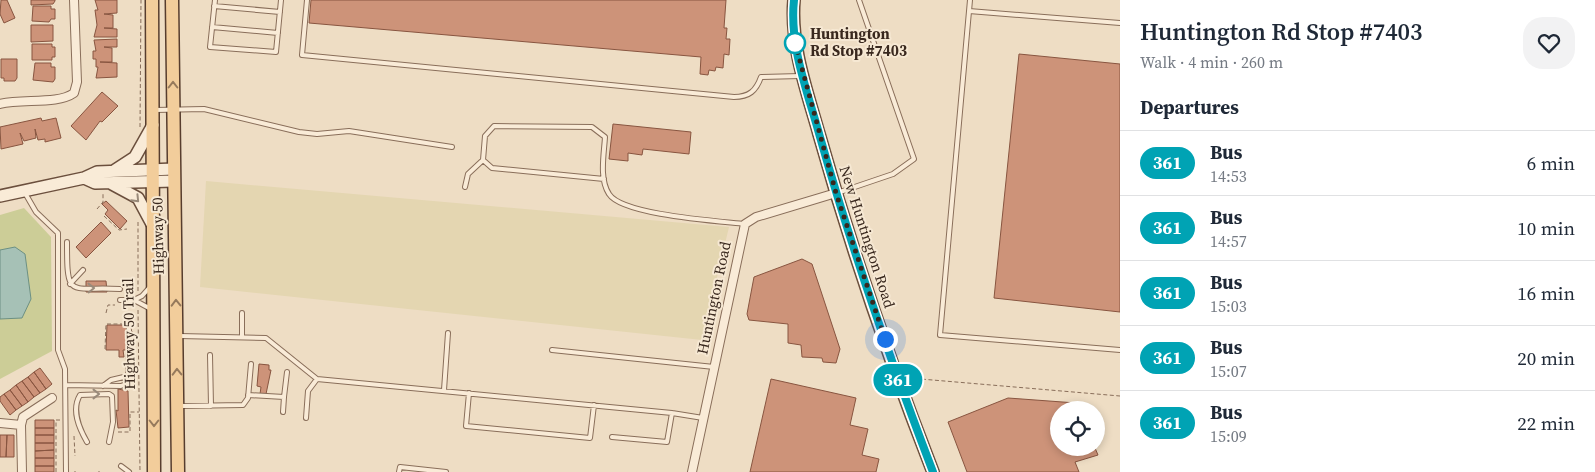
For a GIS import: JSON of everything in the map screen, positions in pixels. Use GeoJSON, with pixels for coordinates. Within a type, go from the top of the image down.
{"type":"FeatureCollection","features":[{"type":"Feature","properties":{"kind":"main road","name":"Highway 50"},"geometry":{"type":"LineString","coordinates":[[152,0],[154,472]]}},
{"type":"Feature","properties":{"kind":"main road","name":"Highway 50"},"geometry":{"type":"LineString","coordinates":[[172,0],[178,472]]}},
{"type":"Feature","properties":{"kind":"street"},"geometry":{"type":"LineString","coordinates":[[0,104],[20,100],[57,99],[68,97],[74,93],[76,82],[74,0]]}},
{"type":"Feature","properties":{"kind":"street","name":"New Huntington Road"},"geometry":{"type":"LineString","coordinates":[[794,3],[794,39],[836,193],[898,377],[933,472]]}},
{"type":"Feature","properties":{"kind":"street"},"geometry":{"type":"LineString","coordinates":[[111,177],[135,157],[153,125]]}},
{"type":"Feature","properties":{"kind":"street"},"geometry":{"type":"LineString","coordinates":[[0,196],[84,178],[95,182],[111,177],[174,175]]}},
{"type":"Feature","properties":{"kind":"street"},"geometry":{"type":"LineString","coordinates":[[111,177],[138,198],[154,226]]}},
{"type":"Feature","properties":{"kind":"street","name":"Huntington Road"},"geometry":{"type":"LineString","coordinates":[[692,472],[745,224],[756,217],[836,193]]}},
{"type":"Feature","properties":{"kind":"street"},"geometry":{"type":"LineString","coordinates":[[22,472],[21,425],[23,418],[52,398]]}},
{"type":"Feature","properties":{"kind":"street"},"geometry":{"type":"LineString","coordinates":[[0,423],[21,425]]}},
{"type":"Feature","properties":{"kind":"lane"},"geometry":{"type":"LineString","coordinates":[[215,0],[210,47],[276,52],[281,0]]}},
{"type":"Feature","properties":{"kind":"lane"},"geometry":{"type":"LineString","coordinates":[[308,0],[302,55],[734,97],[744,97],[751,94],[761,77],[803,76]]}},
{"type":"Feature","properties":{"kind":"lane"},"geometry":{"type":"LineString","coordinates":[[836,193],[893,174],[914,159],[859,0]]}},
{"type":"Feature","properties":{"kind":"lane"},"geometry":{"type":"LineString","coordinates":[[970,0],[940,335],[1120,350]]}},
{"type":"Feature","properties":{"kind":"lane"},"geometry":{"type":"LineString","coordinates":[[214,6],[280,12]]}},
{"type":"Feature","properties":{"kind":"lane"},"geometry":{"type":"LineString","coordinates":[[969,11],[1120,23]]}},
{"type":"Feature","properties":{"kind":"lane"},"geometry":{"type":"LineString","coordinates":[[212,27],[278,33]]}},
{"type":"Feature","properties":{"kind":"lane"},"geometry":{"type":"LineString","coordinates":[[153,110],[204,109],[298,132],[318,134],[349,131],[452,147]]}},
{"type":"Feature","properties":{"kind":"lane"},"geometry":{"type":"LineString","coordinates":[[465,187],[468,174],[483,160],[485,136],[494,126],[592,127],[604,138],[604,179],[609,195],[627,207],[672,216],[745,224]]}},
{"type":"Feature","properties":{"kind":"lane"},"geometry":{"type":"LineString","coordinates":[[483,160],[492,168],[604,179]]}},
{"type":"Feature","properties":{"kind":"lane"},"geometry":{"type":"LineString","coordinates":[[24,191],[36,212],[58,233],[58,350],[65,369],[66,472]]}},
{"type":"Feature","properties":{"kind":"lane"},"geometry":{"type":"LineString","coordinates":[[67,242],[67,275],[70,284],[78,289],[120,289]]}},
{"type":"Feature","properties":{"kind":"lane"},"geometry":{"type":"LineString","coordinates":[[70,284],[83,270]]}},
{"type":"Feature","properties":{"kind":"lane"},"geometry":{"type":"LineString","coordinates":[[137,300],[147,291],[154,279]]}},
{"type":"Feature","properties":{"kind":"lane"},"geometry":{"type":"LineString","coordinates":[[120,300],[137,300],[154,313]]}},
{"type":"Feature","properties":{"kind":"lane"},"geometry":{"type":"LineString","coordinates":[[242,313],[242,337]]}},
{"type":"Feature","properties":{"kind":"lane"},"geometry":{"type":"LineString","coordinates":[[128,318],[129,332]]}},
{"type":"Feature","properties":{"kind":"lane"},"geometry":{"type":"LineString","coordinates":[[444,390],[448,333]]}},
{"type":"Feature","properties":{"kind":"lane"},"geometry":{"type":"LineString","coordinates":[[176,336],[266,338],[317,379],[672,412],[703,418]]}},
{"type":"Feature","properties":{"kind":"lane"},"geometry":{"type":"LineString","coordinates":[[66,385],[123,385],[128,376],[129,343]]}},
{"type":"Feature","properties":{"kind":"lane"},"geometry":{"type":"LineString","coordinates":[[552,350],[714,367]]}},
{"type":"Feature","properties":{"kind":"lane"},"geometry":{"type":"LineString","coordinates":[[210,355],[211,406]]}},
{"type":"Feature","properties":{"kind":"lane"},"geometry":{"type":"LineString","coordinates":[[177,406],[243,405],[248,395],[252,364]]}},
{"type":"Feature","properties":{"kind":"lane"},"geometry":{"type":"LineString","coordinates":[[283,412],[287,372]]}},
{"type":"Feature","properties":{"kind":"lane"},"geometry":{"type":"LineString","coordinates":[[306,418],[308,391],[317,379]]}},
{"type":"Feature","properties":{"kind":"lane"},"geometry":{"type":"LineString","coordinates":[[469,393],[466,426],[590,438],[594,405]]}},
{"type":"Feature","properties":{"kind":"lane"},"geometry":{"type":"LineString","coordinates":[[87,442],[76,414],[77,400],[80,395],[85,394],[109,394],[112,396],[113,422],[109,442]]}},
{"type":"Feature","properties":{"kind":"lane"},"geometry":{"type":"LineString","coordinates":[[248,395],[284,397]]}},
{"type":"Feature","properties":{"kind":"lane"},"geometry":{"type":"LineString","coordinates":[[612,436],[667,442],[672,412]]}},
{"type":"Feature","properties":{"kind":"lane"},"geometry":{"type":"LineString","coordinates":[[121,466],[129,472]]}},
{"type":"Feature","properties":{"kind":"lane"},"geometry":{"type":"LineString","coordinates":[[399,472],[400,467],[446,472]]}},
{"type":"Feature","properties":{"kind":"path"},"geometry":{"type":"LineString","coordinates":[[140,133],[141,0]]}},
{"type":"Feature","properties":{"kind":"path"},"geometry":{"type":"LineString","coordinates":[[97,209],[104,202],[103,194]]}},
{"type":"Feature","properties":{"kind":"path","name":"Highway 50 Trail"},"geometry":{"type":"LineString","coordinates":[[138,213],[137,300],[140,472]]}},
{"type":"Feature","properties":{"kind":"path"},"geometry":{"type":"LineString","coordinates":[[104,216],[119,230],[126,229]]}},
{"type":"Feature","properties":{"kind":"path"},"geometry":{"type":"LineString","coordinates":[[105,348],[106,324],[125,324]]}},
{"type":"Feature","properties":{"kind":"path"},"geometry":{"type":"LineString","coordinates":[[133,324],[138,324]]}},
{"type":"Feature","properties":{"kind":"path"},"geometry":{"type":"LineString","coordinates":[[898,377],[1120,396]]}},
{"type":"Feature","properties":{"kind":"path"},"geometry":{"type":"LineString","coordinates":[[115,432],[130,432],[130,412],[140,412]]}},
{"type":"Feature","properties":{"kind":"path"},"geometry":{"type":"LineString","coordinates":[[56,472],[56,420],[60,420],[60,416]]}},
{"type":"Feature","properties":{"kind":"path"},"geometry":{"type":"LineString","coordinates":[[74,436],[75,456]]}},
{"type":"Feature","properties":{"kind":"shaded area"},"geometry":{"type":"Polygon","coordinates":[[[206,181],[729,227],[702,340],[200,287],[206,181]]]}},
{"type":"Feature","properties":{"kind":"shaded area"},"geometry":{"type":"Polygon","coordinates":[[[15,247],[25,254],[31,299],[22,318],[0,319],[0,250],[15,247]]]}},
{"type":"Feature","properties":{"kind":"green space"},"geometry":{"type":"Polygon","coordinates":[[[24,208],[51,237],[52,351],[0,379],[0,215],[24,208]]]}},
{"type":"Feature","properties":{"kind":"building"},"geometry":{"type":"Polygon","coordinates":[[[1,0],[7,0],[15,18],[4,23],[0,14],[1,0]]]}},
{"type":"Feature","properties":{"kind":"building"},"geometry":{"type":"Polygon","coordinates":[[[31,0],[55,1],[53,4],[31,5],[31,0]]]}},
{"type":"Feature","properties":{"kind":"building"},"geometry":{"type":"Polygon","coordinates":[[[95,0],[117,0],[117,13],[104,14],[113,15],[113,28],[104,28],[117,29],[117,37],[94,37],[97,25],[95,10],[98,10],[95,0]]]}},
{"type":"Feature","properties":{"kind":"building"},"geometry":{"type":"Polygon","coordinates":[[[311,0],[726,0],[724,28],[727,28],[726,39],[730,39],[729,55],[724,54],[723,68],[716,67],[715,71],[709,70],[708,75],[700,74],[701,57],[309,23],[311,0]]]}},
{"type":"Feature","properties":{"kind":"building"},"geometry":{"type":"Polygon","coordinates":[[[33,6],[51,6],[51,9],[55,9],[55,19],[51,19],[49,22],[32,21],[33,6]]]}},
{"type":"Feature","properties":{"kind":"building"},"geometry":{"type":"Polygon","coordinates":[[[31,25],[53,25],[53,41],[31,42],[31,25]]]}},
{"type":"Feature","properties":{"kind":"building"},"geometry":{"type":"Polygon","coordinates":[[[117,39],[117,47],[104,47],[112,48],[112,62],[100,62],[117,63],[117,77],[96,78],[98,67],[96,67],[96,59],[93,59],[93,51],[96,51],[94,40],[117,39]]]}},
{"type":"Feature","properties":{"kind":"building"},"geometry":{"type":"Polygon","coordinates":[[[32,44],[52,44],[52,47],[55,47],[55,57],[52,57],[52,60],[32,60],[32,44]]]}},
{"type":"Feature","properties":{"kind":"building"},"geometry":{"type":"Polygon","coordinates":[[[1019,54],[1120,64],[1120,312],[994,298],[1019,54]]]}},
{"type":"Feature","properties":{"kind":"building"},"geometry":{"type":"Polygon","coordinates":[[[1,59],[17,59],[17,78],[15,81],[4,81],[4,78],[1,78],[1,59]]]}},
{"type":"Feature","properties":{"kind":"building"},"geometry":{"type":"Polygon","coordinates":[[[35,63],[51,63],[51,67],[55,67],[55,79],[53,82],[33,80],[35,63]]]}},
{"type":"Feature","properties":{"kind":"building"},"geometry":{"type":"Polygon","coordinates":[[[102,92],[118,106],[102,122],[100,121],[86,140],[71,126],[102,92]]]}},
{"type":"Feature","properties":{"kind":"building"},"geometry":{"type":"Polygon","coordinates":[[[41,118],[42,121],[56,118],[61,138],[45,142],[45,139],[38,140],[35,129],[36,138],[24,141],[20,133],[23,144],[1,149],[0,127],[41,118]]]}},
{"type":"Feature","properties":{"kind":"building"},"geometry":{"type":"Polygon","coordinates":[[[613,124],[691,132],[689,154],[643,149],[642,155],[628,153],[628,161],[609,159],[613,124]]]}},
{"type":"Feature","properties":{"kind":"building"},"geometry":{"type":"Polygon","coordinates":[[[106,201],[127,221],[120,229],[105,214],[108,210],[102,204],[106,201]]]}},
{"type":"Feature","properties":{"kind":"building"},"geometry":{"type":"Polygon","coordinates":[[[101,222],[111,233],[86,258],[76,247],[101,222]]]}},
{"type":"Feature","properties":{"kind":"building"},"geometry":{"type":"Polygon","coordinates":[[[802,259],[812,264],[840,349],[836,363],[823,362],[822,358],[802,357],[801,345],[788,343],[788,324],[749,320],[747,314],[754,277],[802,259]]]}},
{"type":"Feature","properties":{"kind":"building"},"geometry":{"type":"Polygon","coordinates":[[[86,281],[106,281],[107,292],[86,292],[86,281]]]}},
{"type":"Feature","properties":{"kind":"building"},"geometry":{"type":"Polygon","coordinates":[[[107,325],[127,325],[127,332],[132,331],[132,343],[127,343],[127,350],[123,350],[124,357],[119,357],[119,350],[106,350],[107,325]]]}},
{"type":"Feature","properties":{"kind":"building"},"geometry":{"type":"Polygon","coordinates":[[[259,364],[269,365],[269,370],[271,370],[266,394],[260,394],[261,387],[257,386],[259,364]]]}},
{"type":"Feature","properties":{"kind":"building"},"geometry":{"type":"Polygon","coordinates":[[[40,368],[52,384],[46,389],[34,372],[40,368]]]}},
{"type":"Feature","properties":{"kind":"building"},"geometry":{"type":"Polygon","coordinates":[[[34,372],[46,389],[40,393],[28,377],[34,372]]]}},
{"type":"Feature","properties":{"kind":"building"},"geometry":{"type":"Polygon","coordinates":[[[28,377],[40,393],[34,397],[22,381],[28,377]]]}},
{"type":"Feature","properties":{"kind":"building"},"geometry":{"type":"Polygon","coordinates":[[[771,379],[856,398],[850,425],[868,429],[862,455],[879,459],[876,472],[750,472],[771,379]]]}},
{"type":"Feature","properties":{"kind":"building"},"geometry":{"type":"Polygon","coordinates":[[[22,381],[34,397],[28,402],[16,385],[22,381]]]}},
{"type":"Feature","properties":{"kind":"building"},"geometry":{"type":"Polygon","coordinates":[[[16,385],[28,402],[22,406],[10,390],[16,385]]]}},
{"type":"Feature","properties":{"kind":"building"},"geometry":{"type":"Polygon","coordinates":[[[118,389],[128,391],[129,427],[118,428],[116,410],[118,411],[118,389]]]}},
{"type":"Feature","properties":{"kind":"building"},"geometry":{"type":"Polygon","coordinates":[[[10,390],[22,406],[16,410],[4,394],[10,390]]]}},
{"type":"Feature","properties":{"kind":"building"},"geometry":{"type":"Polygon","coordinates":[[[4,394],[16,410],[10,415],[0,401],[0,397],[4,394]]]}},
{"type":"Feature","properties":{"kind":"building"},"geometry":{"type":"Polygon","coordinates":[[[1008,398],[1050,401],[1050,456],[1095,456],[1075,462],[1079,472],[967,472],[948,422],[1008,398]]]}},
{"type":"Feature","properties":{"kind":"building"},"geometry":{"type":"Polygon","coordinates":[[[35,420],[54,420],[54,428],[35,428],[35,420]]]}},
{"type":"Feature","properties":{"kind":"building"},"geometry":{"type":"Polygon","coordinates":[[[35,428],[54,428],[54,435],[35,435],[35,428]]]}},
{"type":"Feature","properties":{"kind":"building"},"geometry":{"type":"Polygon","coordinates":[[[0,435],[7,435],[6,457],[0,457],[0,435]]]}},
{"type":"Feature","properties":{"kind":"building"},"geometry":{"type":"Polygon","coordinates":[[[7,435],[14,435],[14,457],[6,457],[7,435]]]}},
{"type":"Feature","properties":{"kind":"building"},"geometry":{"type":"Polygon","coordinates":[[[35,435],[54,435],[54,443],[35,443],[35,435]]]}},
{"type":"Feature","properties":{"kind":"building"},"geometry":{"type":"Polygon","coordinates":[[[35,443],[54,443],[54,450],[35,451],[35,443]]]}},
{"type":"Feature","properties":{"kind":"building"},"geometry":{"type":"Polygon","coordinates":[[[54,450],[54,458],[35,458],[35,451],[54,450]]]}},
{"type":"Feature","properties":{"kind":"building"},"geometry":{"type":"Polygon","coordinates":[[[35,458],[54,458],[54,466],[35,466],[35,458]]]}},
{"type":"Feature","properties":{"kind":"building"},"geometry":{"type":"Polygon","coordinates":[[[35,466],[54,466],[54,472],[35,472],[35,466]]]}},
{"type":"Feature","properties":{"kind":"bus line","name":"361"},"geometry":{"type":"LineString","coordinates":[[794,0],[794,39],[836,193],[909,410],[933,472]]}},
{"type":"Feature","properties":{"kind":"place","name":"Huntington Rd Stop #7403"},"geometry":{"type":"Point","coordinates":[795,43]}},
{"type":"Feature","properties":{"kind":"route"},"geometry":{"type":"LineString","coordinates":[[795,43],[794,39],[836,193],[885,339]]}}]}
